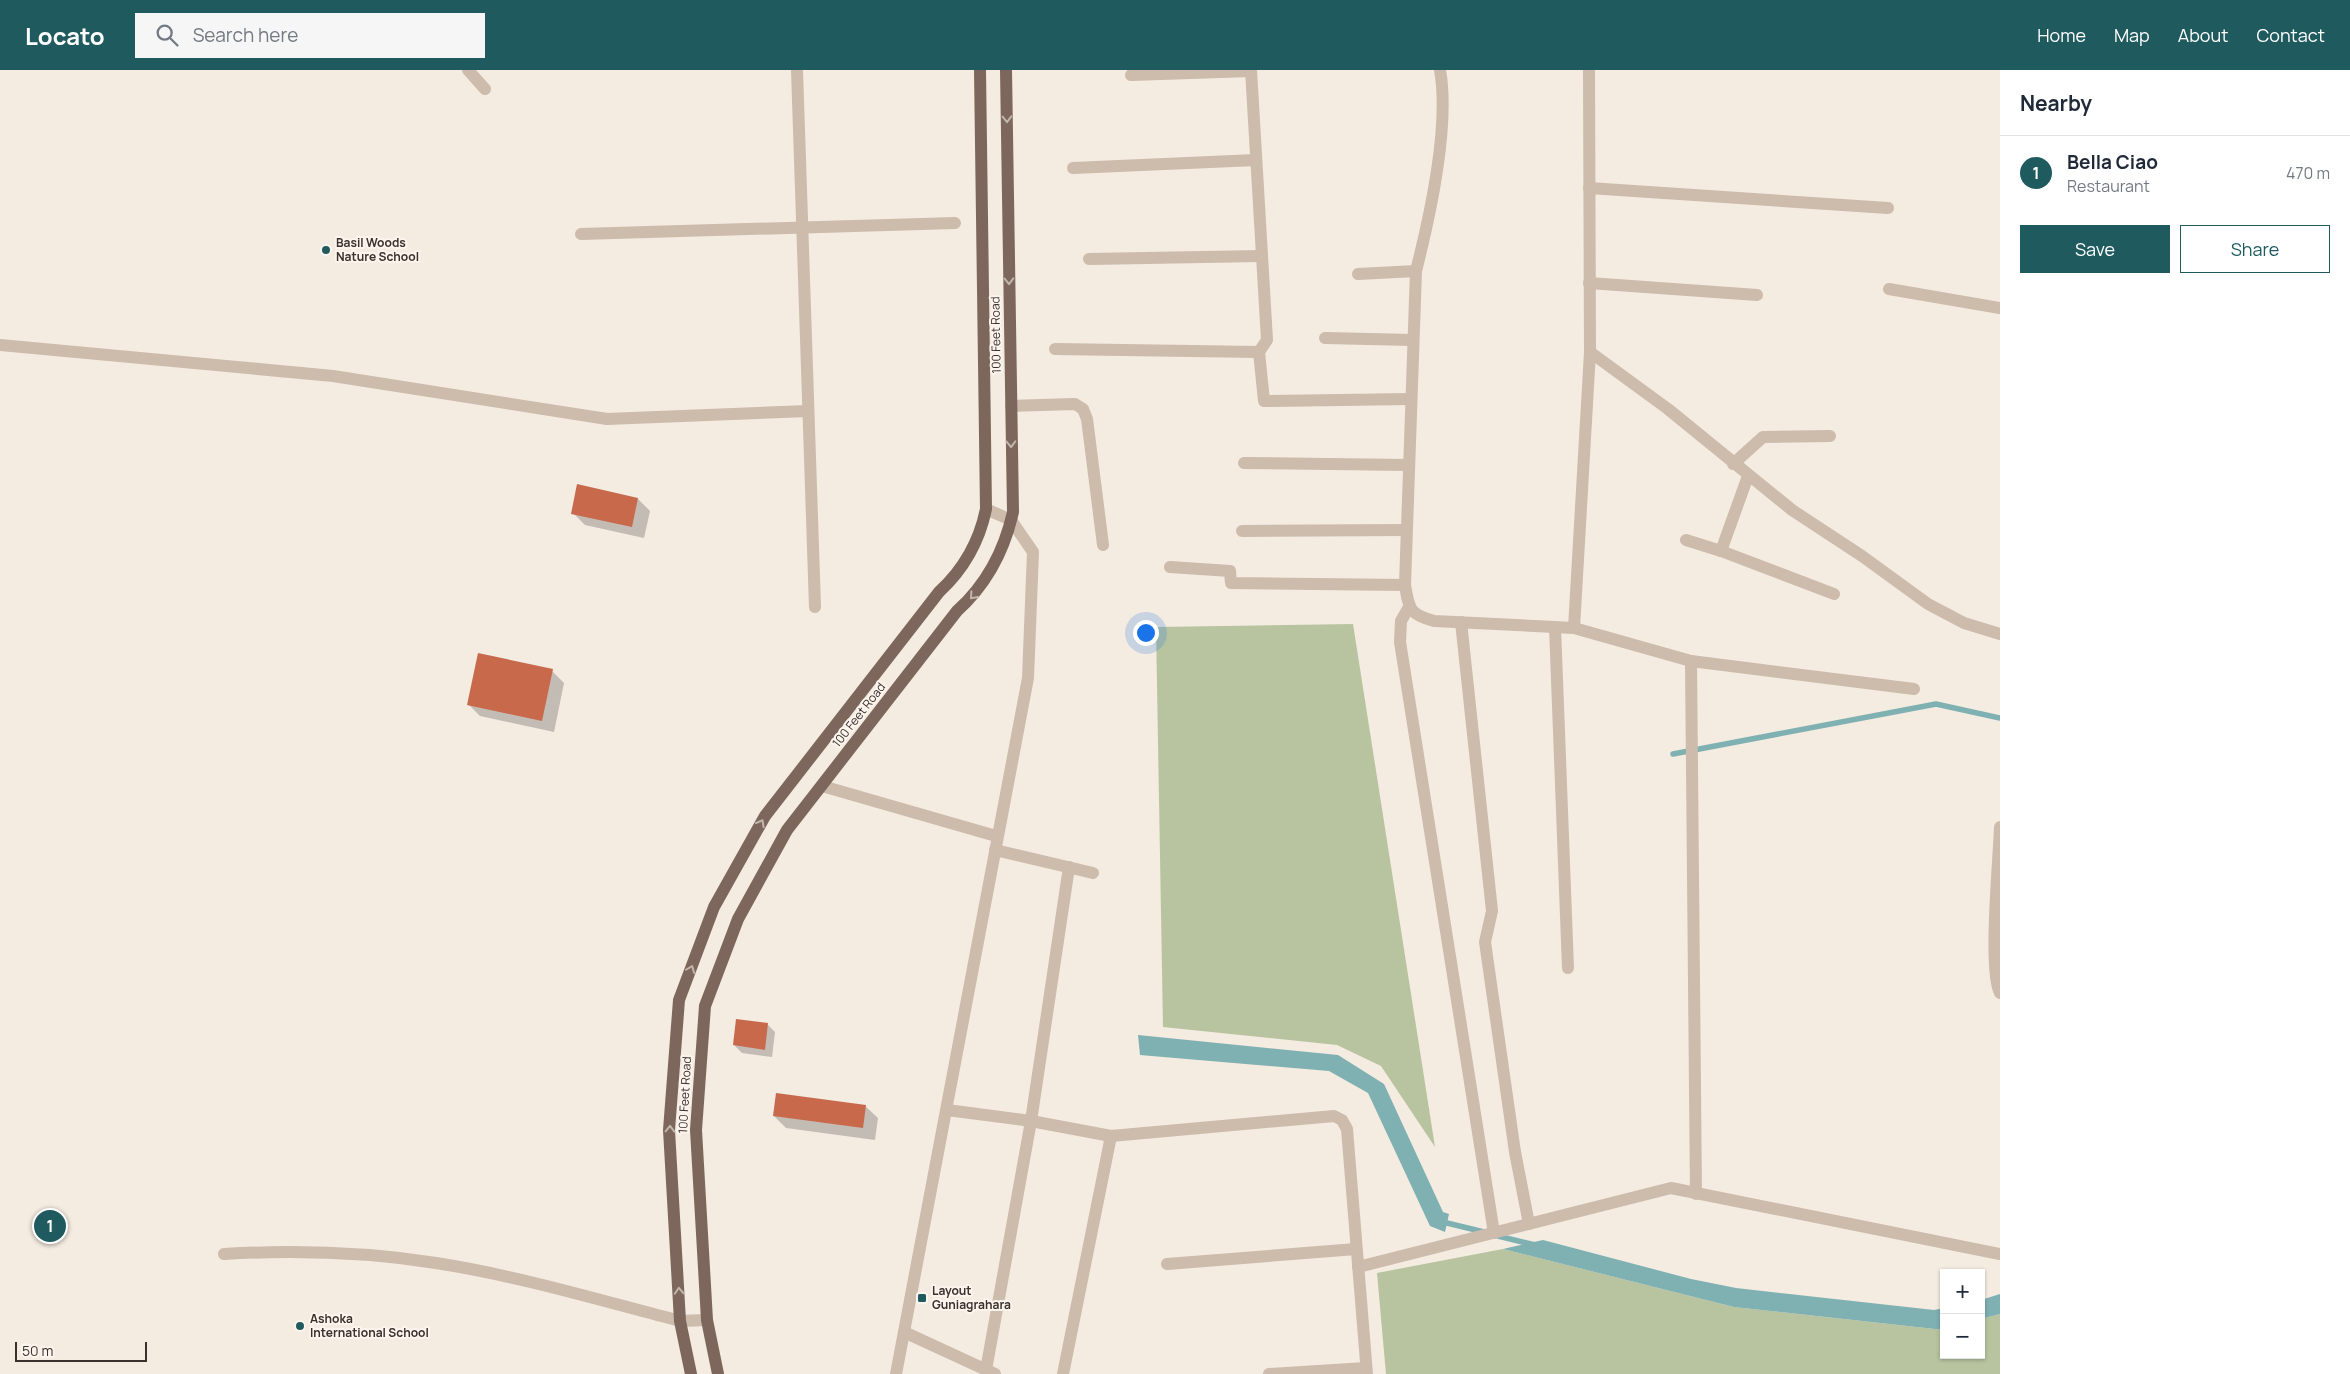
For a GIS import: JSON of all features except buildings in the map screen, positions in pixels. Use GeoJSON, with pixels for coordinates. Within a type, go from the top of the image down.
{"type":"FeatureCollection","features":[{"type":"Feature","properties":{"kind":"main road","name":"100 Feet Road"},"geometry":{"type":"LineString","coordinates":[[692,1374],[680,1321],[669,1130],[679,1000],[714,907],[765,816],[939,592],[959,571],[980,534],[986,509],[980,70]]}},
{"type":"Feature","properties":{"kind":"main road","name":"100 Feet Road"},"geometry":{"type":"LineString","coordinates":[[718,1374],[707,1320],[696,1130],[705,1006],[738,919],[787,830],[957,612],[980,588],[998,558],[1011,520],[1006,70]]}},
{"type":"Feature","properties":{"kind":"street"},"geometry":{"type":"LineString","coordinates":[[468,70],[485,89]]}},
{"type":"Feature","properties":{"kind":"street"},"geometry":{"type":"LineString","coordinates":[[797,70],[815,607]]}},
{"type":"Feature","properties":{"kind":"street"},"geometry":{"type":"LineString","coordinates":[[1131,75],[1251,70],[1267,340],[1260,352],[1264,401],[1411,399]]}},
{"type":"Feature","properties":{"kind":"street"},"geometry":{"type":"LineString","coordinates":[[1440,70],[1442,132],[1425,232],[1416,271],[1406,530],[1405,586],[1409,607],[1416,616],[1434,621],[1574,628],[1691,660],[1914,689]]}},
{"type":"Feature","properties":{"kind":"street"},"geometry":{"type":"LineString","coordinates":[[1574,628],[1590,352],[1589,70]]}},
{"type":"Feature","properties":{"kind":"street"},"geometry":{"type":"LineString","coordinates":[[1073,168],[1256,160]]}},
{"type":"Feature","properties":{"kind":"street"},"geometry":{"type":"LineString","coordinates":[[1589,188],[1888,208]]}},
{"type":"Feature","properties":{"kind":"street"},"geometry":{"type":"LineString","coordinates":[[581,234],[955,223]]}},
{"type":"Feature","properties":{"kind":"street"},"geometry":{"type":"LineString","coordinates":[[1089,259],[1261,256]]}},
{"type":"Feature","properties":{"kind":"street"},"geometry":{"type":"LineString","coordinates":[[1358,274],[1416,271]]}},
{"type":"Feature","properties":{"kind":"street"},"geometry":{"type":"LineString","coordinates":[[1589,283],[1757,295]]}},
{"type":"Feature","properties":{"kind":"street"},"geometry":{"type":"LineString","coordinates":[[1889,289],[2000,308]]}},
{"type":"Feature","properties":{"kind":"street"},"geometry":{"type":"LineString","coordinates":[[1325,338],[1413,340]]}},
{"type":"Feature","properties":{"kind":"street"},"geometry":{"type":"LineString","coordinates":[[0,345],[333,376],[607,419],[808,411]]}},
{"type":"Feature","properties":{"kind":"street"},"geometry":{"type":"LineString","coordinates":[[1055,349],[1260,352]]}},
{"type":"Feature","properties":{"kind":"street"},"geometry":{"type":"LineString","coordinates":[[1590,352],[1668,410],[1792,510],[1862,556],[1928,604],[1964,622],[2000,634]]}},
{"type":"Feature","properties":{"kind":"street"},"geometry":{"type":"LineString","coordinates":[[1011,406],[1076,404],[1083,410],[1087,419],[1103,545]]}},
{"type":"Feature","properties":{"kind":"street"},"geometry":{"type":"LineString","coordinates":[[1733,464],[1763,436],[1830,436]]}},
{"type":"Feature","properties":{"kind":"street"},"geometry":{"type":"LineString","coordinates":[[1244,463],[1408,465]]}},
{"type":"Feature","properties":{"kind":"street"},"geometry":{"type":"LineString","coordinates":[[1721,551],[1748,476]]}},
{"type":"Feature","properties":{"kind":"street"},"geometry":{"type":"LineString","coordinates":[[896,1374],[947,1110],[996,836],[1028,678],[1033,552],[1011,520],[986,509]]}},
{"type":"Feature","properties":{"kind":"street"},"geometry":{"type":"LineString","coordinates":[[1242,530],[1406,530]]}},
{"type":"Feature","properties":{"kind":"street"},"geometry":{"type":"LineString","coordinates":[[1686,540],[1721,551],[1834,594]]}},
{"type":"Feature","properties":{"kind":"street"},"geometry":{"type":"LineString","coordinates":[[1170,567],[1230,571],[1231,583],[1405,586]]}},
{"type":"Feature","properties":{"kind":"street"},"geometry":{"type":"LineString","coordinates":[[1409,607],[1401,621],[1400,642],[1494,1233]]}},
{"type":"Feature","properties":{"kind":"street"},"geometry":{"type":"LineString","coordinates":[[1461,622],[1492,911],[1486,942],[1516,1152],[1523,1225]]}},
{"type":"Feature","properties":{"kind":"street"},"geometry":{"type":"LineString","coordinates":[[1555,627],[1568,968]]}},
{"type":"Feature","properties":{"kind":"street"},"geometry":{"type":"LineString","coordinates":[[1691,660],[1696,1194]]}},
{"type":"Feature","properties":{"kind":"street"},"geometry":{"type":"LineString","coordinates":[[822,786],[996,836]]}},
{"type":"Feature","properties":{"kind":"street"},"geometry":{"type":"LineString","coordinates":[[2000,827],[1994,960],[1996,985],[2000,993]]}},
{"type":"Feature","properties":{"kind":"street"},"geometry":{"type":"LineString","coordinates":[[995,850],[1093,873]]}},
{"type":"Feature","properties":{"kind":"street"},"geometry":{"type":"LineString","coordinates":[[904,1332],[990,1372],[1069,868]]}},
{"type":"Feature","properties":{"kind":"street"},"geometry":{"type":"LineString","coordinates":[[947,1110],[1031,1120],[1111,1136],[1334,1116],[1342,1120],[1347,1129],[1367,1371],[1269,1374]]}},
{"type":"Feature","properties":{"kind":"street"},"geometry":{"type":"LineString","coordinates":[[1063,1374],[1111,1136]]}},
{"type":"Feature","properties":{"kind":"street"},"geometry":{"type":"LineString","coordinates":[[1358,1267],[1671,1188],[2000,1254]]}},
{"type":"Feature","properties":{"kind":"street"},"geometry":{"type":"LineString","coordinates":[[1167,1264],[1356,1249]]}},
{"type":"Feature","properties":{"kind":"street"},"geometry":{"type":"LineString","coordinates":[[224,1254],[263,1252],[352,1254],[436,1263],[504,1276],[680,1321],[707,1320]]}},
{"type":"Feature","properties":{"kind":"green space"},"geometry":{"type":"Polygon","coordinates":[[[1353,624],[1435,1147],[1381,1066],[1337,1045],[1163,1027],[1156,627],[1353,624]]]}},
{"type":"Feature","properties":{"kind":"green space"},"geometry":{"type":"Polygon","coordinates":[[[1503,1249],[1734,1307],[1940,1330],[1940,1359],[1985,1359],[1985,1318],[2000,1314],[2000,1374],[1386,1374],[1377,1273],[1503,1249]]]}},
{"type":"Feature","properties":{"kind":"water"},"geometry":{"type":"Polygon","coordinates":[[[1138,1035],[1338,1055],[1384,1084],[1443,1212],[1449,1214],[1445,1232],[1430,1226],[1368,1093],[1329,1071],[1140,1055],[1138,1035]]]}},
{"type":"Feature","properties":{"kind":"water"},"geometry":{"type":"Polygon","coordinates":[[[1543,1240],[1691,1279],[1736,1288],[1934,1310],[1940,1309],[1940,1330],[1734,1307],[1503,1249],[1543,1240]]]}},
{"type":"Feature","properties":{"kind":"water"},"geometry":{"type":"Polygon","coordinates":[[[2000,1294],[2000,1314],[1985,1318],[1985,1299],[2000,1294]]]}},
{"type":"Feature","properties":{"kind":"waterway"},"geometry":{"type":"LineString","coordinates":[[1673,754],[1936,704],[2000,718]]}},
{"type":"Feature","properties":{"kind":"waterway"},"geometry":{"type":"LineString","coordinates":[[1440,1219],[1447,1223],[1484,1232]]}},
{"type":"Feature","properties":{"kind":"waterway"},"geometry":{"type":"LineString","coordinates":[[1498,1236],[1535,1245]]}},
{"type":"Feature","properties":{"kind":"place","name":"Basil Woods Nature School"},"geometry":{"type":"Point","coordinates":[326,250]}},
{"type":"Feature","properties":{"kind":"place","name":"Bella Ciao"},"geometry":{"type":"Point","coordinates":[50,1226]}},
{"type":"Feature","properties":{"kind":"place","name":"Layout Guniagrahara"},"geometry":{"type":"Point","coordinates":[922,1298]}},
{"type":"Feature","properties":{"kind":"place","name":"Ashoka International School"},"geometry":{"type":"Point","coordinates":[300,1326]}}]}
